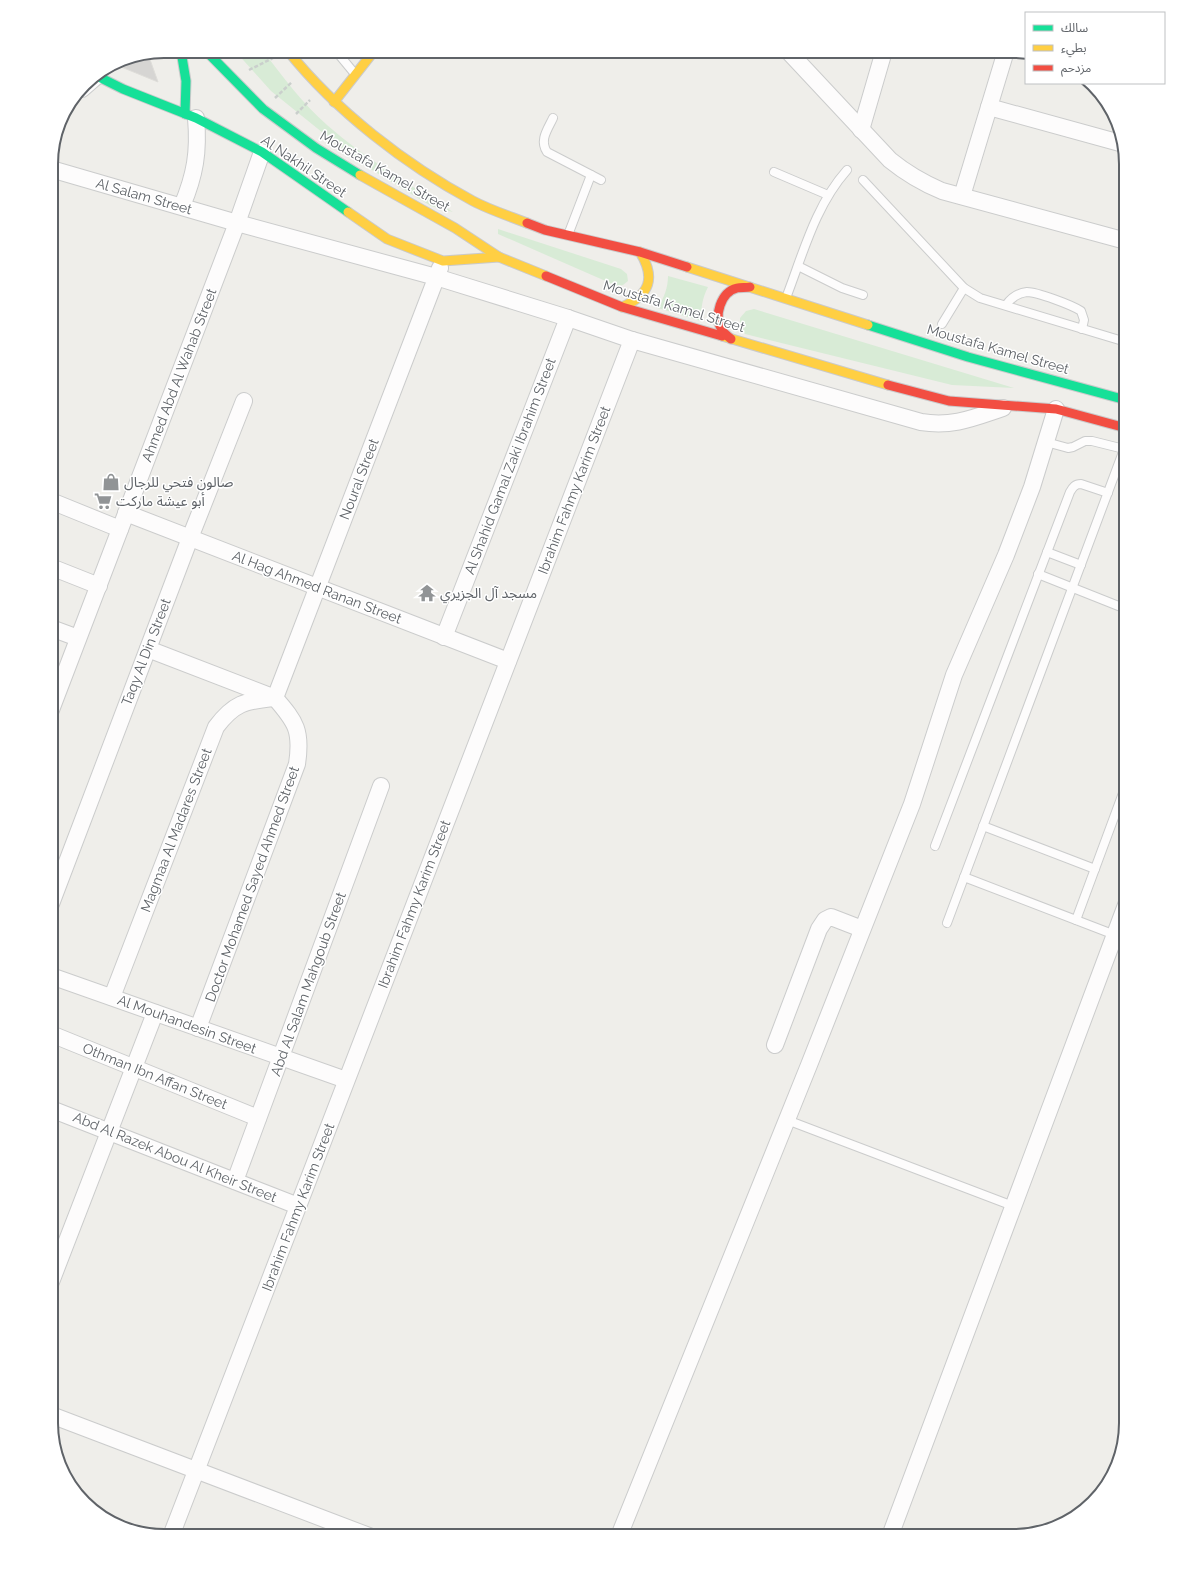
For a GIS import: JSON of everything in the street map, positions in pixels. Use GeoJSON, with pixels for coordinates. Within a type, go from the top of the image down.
{"type":"FeatureCollection","features":[{"type":"Feature","properties":{"kind":"main road"},"geometry":{"type":"LineString","coordinates":[[182,58],[190,116]]}},
{"type":"Feature","properties":{"kind":"main road","name":"Moustafa Kamel Street"},"geometry":{"type":"LineString","coordinates":[[212,58],[263,109],[339,163],[455,228],[500,257],[622,308],[918,394],[949,401],[1056,409],[1119,426]]}},
{"type":"Feature","properties":{"kind":"main road","name":"Moustafa Kamel Street"},"geometry":{"type":"LineString","coordinates":[[296,58],[304,71],[334,102],[420,169],[474,202],[546,230],[640,252],[968,357],[1119,398]]}},
{"type":"Feature","properties":{"kind":"main road"},"geometry":{"type":"LineString","coordinates":[[334,102],[368,58]]}},
{"type":"Feature","properties":{"kind":"main road","name":"Al Nakhil Street"},"geometry":{"type":"LineString","coordinates":[[102,79],[190,116],[262,152],[387,239],[443,261],[457,262],[500,257]]}},
{"type":"Feature","properties":{"kind":"main road"},"geometry":{"type":"LineString","coordinates":[[622,308],[634,303],[643,296],[648,285],[650,274],[647,262],[640,252]]}},
{"type":"Feature","properties":{"kind":"main road"},"geometry":{"type":"LineString","coordinates":[[731,339],[722,330],[718,318],[720,305],[726,294],[737,288],[750,287]]}},
{"type":"Feature","properties":{"kind":"street"},"geometry":{"type":"LineString","coordinates":[[794,58],[890,160],[906,173],[936,188],[1119,239]]}},
{"type":"Feature","properties":{"kind":"street"},"geometry":{"type":"LineString","coordinates":[[861,130],[882,58]]}},
{"type":"Feature","properties":{"kind":"street"},"geometry":{"type":"LineString","coordinates":[[962,196],[1004,58]]}},
{"type":"Feature","properties":{"kind":"street"},"geometry":{"type":"LineString","coordinates":[[989,107],[1116,142]]}},
{"type":"Feature","properties":{"kind":"street"},"geometry":{"type":"LineString","coordinates":[[182,206],[191,186],[196,163],[198,141],[190,116]]}},
{"type":"Feature","properties":{"kind":"street","name":"Ahmed Abd Al Wahab Street"},"geometry":{"type":"LineString","coordinates":[[58,688],[99,586],[237,223],[262,152]]}},
{"type":"Feature","properties":{"kind":"street","name":"Al Salam Street"},"geometry":{"type":"LineString","coordinates":[[58,170],[237,223],[436,277],[568,318],[632,340],[921,422],[951,424],[1010,405]]}},
{"type":"Feature","properties":{"kind":"street","name":"Noural Street"},"geometry":{"type":"LineString","coordinates":[[275,698],[443,261]]}},
{"type":"Feature","properties":{"kind":"street","name":"Al Shahid Gamal Zaki Ibrahim Street"},"geometry":{"type":"LineString","coordinates":[[444,637],[568,318]]}},
{"type":"Feature","properties":{"kind":"street","name":"Ibrahim Fahmy Karim Street"},"geometry":{"type":"LineString","coordinates":[[174,1529],[632,340]]}},
{"type":"Feature","properties":{"kind":"street","name":"Taqy Al Din Street"},"geometry":{"type":"LineString","coordinates":[[58,886],[190,538],[244,401]]}},
{"type":"Feature","properties":{"kind":"street"},"geometry":{"type":"LineString","coordinates":[[622,1529],[787,1120],[912,804],[954,675],[1006,555],[1032,487],[1056,409]]}},
{"type":"Feature","properties":{"kind":"street"},"geometry":{"type":"LineString","coordinates":[[58,504],[120,529]]}},
{"type":"Feature","properties":{"kind":"street","name":"Al Hag Ahmed Ranan Street"},"geometry":{"type":"LineString","coordinates":[[126,513],[508,662]]}},
{"type":"Feature","properties":{"kind":"street"},"geometry":{"type":"LineString","coordinates":[[58,570],[99,586]]}},
{"type":"Feature","properties":{"kind":"street"},"geometry":{"type":"LineString","coordinates":[[58,631],[78,638]]}},
{"type":"Feature","properties":{"kind":"street"},"geometry":{"type":"LineString","coordinates":[[148,649],[275,698]]}},
{"type":"Feature","properties":{"kind":"street","name":"Magmaa Al Madares Street"},"geometry":{"type":"LineString","coordinates":[[112,998],[216,727],[226,713],[240,704],[275,698]]}},
{"type":"Feature","properties":{"kind":"street","name":"Doctor Mohamed Sayed Ahmed Street"},"geometry":{"type":"LineString","coordinates":[[198,1028],[297,764],[300,746],[297,728],[288,713],[275,698]]}},
{"type":"Feature","properties":{"kind":"street","name":"Abd Al Salam Mahgoub Street"},"geometry":{"type":"LineString","coordinates":[[235,1181],[381,786]]}},
{"type":"Feature","properties":{"kind":"street"},"geometry":{"type":"LineString","coordinates":[[775,1044],[820,929],[825,920],[831,917],[862,929]]}},
{"type":"Feature","properties":{"kind":"street"},"geometry":{"type":"LineString","coordinates":[[893,1529],[1119,924]]}},
{"type":"Feature","properties":{"kind":"street","name":"Al Mouhandesin Street"},"geometry":{"type":"LineString","coordinates":[[58,979],[346,1080]]}},
{"type":"Feature","properties":{"kind":"street"},"geometry":{"type":"LineString","coordinates":[[58,1264],[155,1013]]}},
{"type":"Feature","properties":{"kind":"street","name":"Othman Ibn Affan Street"},"geometry":{"type":"LineString","coordinates":[[58,1037],[258,1118]]}},
{"type":"Feature","properties":{"kind":"street","name":"Abd Al Razek Abou Al Kheir Street"},"geometry":{"type":"LineString","coordinates":[[58,1111],[298,1206]]}},
{"type":"Feature","properties":{"kind":"street"},"geometry":{"type":"LineString","coordinates":[[58,1418],[197,1469],[351,1529]]}},
{"type":"Feature","properties":{"kind":"lane"},"geometry":{"type":"LineString","coordinates":[[342,58],[355,75]]}},
{"type":"Feature","properties":{"kind":"lane"},"geometry":{"type":"LineString","coordinates":[[553,118],[544,138],[543,146],[547,152],[601,180]]}},
{"type":"Feature","properties":{"kind":"lane"},"geometry":{"type":"LineString","coordinates":[[786,299],[814,222],[828,194],[847,170]]}},
{"type":"Feature","properties":{"kind":"lane"},"geometry":{"type":"LineString","coordinates":[[774,172],[828,194]]}},
{"type":"Feature","properties":{"kind":"lane"},"geometry":{"type":"LineString","coordinates":[[568,236],[591,175]]}},
{"type":"Feature","properties":{"kind":"lane"},"geometry":{"type":"LineString","coordinates":[[863,180],[964,288],[980,298],[1119,340]]}},
{"type":"Feature","properties":{"kind":"lane"},"geometry":{"type":"LineString","coordinates":[[798,266],[842,288],[863,294]]}},
{"type":"Feature","properties":{"kind":"lane"},"geometry":{"type":"LineString","coordinates":[[942,324],[964,288]]}},
{"type":"Feature","properties":{"kind":"lane"},"geometry":{"type":"LineString","coordinates":[[1006,305],[1011,298],[1019,294],[1027,292],[1036,293],[1081,311],[1084,320],[1082,329]]}},
{"type":"Feature","properties":{"kind":"lane"},"geometry":{"type":"LineString","coordinates":[[1046,442],[1068,448],[1085,441],[1119,445]]}},
{"type":"Feature","properties":{"kind":"lane"},"geometry":{"type":"LineString","coordinates":[[947,923],[1119,463]]}},
{"type":"Feature","properties":{"kind":"lane"},"geometry":{"type":"LineString","coordinates":[[935,846],[1038,574],[1073,487],[1077,484],[1081,484],[1108,493]]}},
{"type":"Feature","properties":{"kind":"lane"},"geometry":{"type":"LineString","coordinates":[[1047,552],[1081,565]]}},
{"type":"Feature","properties":{"kind":"lane"},"geometry":{"type":"LineString","coordinates":[[1038,574],[1119,606]]}},
{"type":"Feature","properties":{"kind":"lane"},"geometry":{"type":"LineString","coordinates":[[1076,920],[1119,804]]}},
{"type":"Feature","properties":{"kind":"lane"},"geometry":{"type":"LineString","coordinates":[[984,826],[1095,869]]}},
{"type":"Feature","properties":{"kind":"lane"},"geometry":{"type":"LineString","coordinates":[[964,877],[1115,935]]}},
{"type":"Feature","properties":{"kind":"lane"},"geometry":{"type":"LineString","coordinates":[[787,1120],[1014,1206]]}},
{"type":"Feature","properties":{"kind":"path"},"geometry":{"type":"LineString","coordinates":[[232,79],[271,58]]}},
{"type":"Feature","properties":{"kind":"path"},"geometry":{"type":"LineString","coordinates":[[263,109],[304,71]]}},
{"type":"Feature","properties":{"kind":"path"},"geometry":{"type":"LineString","coordinates":[[284,125],[322,89]]}},
{"type":"Feature","properties":{"kind":"green space"},"geometry":{"type":"Polygon","coordinates":[[[241,58],[269,58],[301,99],[327,125],[357,149],[405,182],[453,212],[431,206],[359,162],[271,91],[241,58]]]}},
{"type":"Feature","properties":{"kind":"green space"},"geometry":{"type":"Polygon","coordinates":[[[498,229],[621,269],[627,274],[628,281],[623,285],[617,286],[498,234],[498,229]]]}},
{"type":"Feature","properties":{"kind":"green space"},"geometry":{"type":"Polygon","coordinates":[[[668,276],[708,287],[702,304],[701,321],[658,308],[665,292],[668,276]]]}},
{"type":"Feature","properties":{"kind":"green space"},"geometry":{"type":"Polygon","coordinates":[[[754,309],[1014,388],[952,385],[745,334],[740,327],[740,318],[746,311],[754,309]]]}},
{"type":"Feature","properties":{"kind":"building"},"geometry":{"type":"Polygon","coordinates":[[[150,59],[158,82],[121,67],[150,59]]]}},
{"type":"Feature","properties":{"kind":"traffic: fast"},"geometry":{"type":"LineString","coordinates":[[182,58],[186,81],[185,114]]}},
{"type":"Feature","properties":{"kind":"traffic: fast"},"geometry":{"type":"LineString","coordinates":[[213,58],[263,109],[316,148],[360,175]]}},
{"type":"Feature","properties":{"kind":"traffic: fast"},"geometry":{"type":"LineString","coordinates":[[102,79],[123,89],[196,118],[262,152],[348,212]]}},
{"type":"Feature","properties":{"kind":"traffic: fast"},"geometry":{"type":"LineString","coordinates":[[868,325],[968,357],[1119,398]]}},
{"type":"Feature","properties":{"kind":"traffic: slow"},"geometry":{"type":"LineString","coordinates":[[294,58],[328,95],[373,135],[398,154],[448,187],[473,201],[527,223]]}},
{"type":"Feature","properties":{"kind":"traffic: slow"},"geometry":{"type":"LineString","coordinates":[[334,102],[369,58]]}},
{"type":"Feature","properties":{"kind":"traffic: slow"},"geometry":{"type":"LineString","coordinates":[[360,175],[455,228],[499,257],[546,276]]}},
{"type":"Feature","properties":{"kind":"traffic: slow"},"geometry":{"type":"LineString","coordinates":[[348,212],[387,239],[443,261],[499,257]]}},
{"type":"Feature","properties":{"kind":"traffic: slow"},"geometry":{"type":"LineString","coordinates":[[622,307],[639,297],[648,285],[648,270],[640,252]]}},
{"type":"Feature","properties":{"kind":"traffic: slow"},"geometry":{"type":"LineString","coordinates":[[687,267],[868,325]]}},
{"type":"Feature","properties":{"kind":"traffic: slow"},"geometry":{"type":"LineString","coordinates":[[722,336],[888,385]]}},
{"type":"Feature","properties":{"kind":"traffic: jam"},"geometry":{"type":"LineString","coordinates":[[527,223],[545,230],[640,252],[687,267]]}},
{"type":"Feature","properties":{"kind":"traffic: jam"},"geometry":{"type":"LineString","coordinates":[[546,276],[622,307],[722,336]]}},
{"type":"Feature","properties":{"kind":"traffic: jam"},"geometry":{"type":"LineString","coordinates":[[731,339],[724,333],[719,324],[718,318],[720,305],[731,290],[750,287]]}},
{"type":"Feature","properties":{"kind":"traffic: jam"},"geometry":{"type":"LineString","coordinates":[[888,385],[949,401],[1056,409],[1119,426]]}},
{"type":"Feature","properties":{"kind":"place","name":"صالون فتحي للرجال"},"geometry":{"type":"Point","coordinates":[111,482]}},
{"type":"Feature","properties":{"kind":"place","name":"أبو عيشة ماركت"},"geometry":{"type":"Point","coordinates":[103,501]}},
{"type":"Feature","properties":{"kind":"place","name":"مسجد آل الجزيري"},"geometry":{"type":"Point","coordinates":[427,593]}}]}
